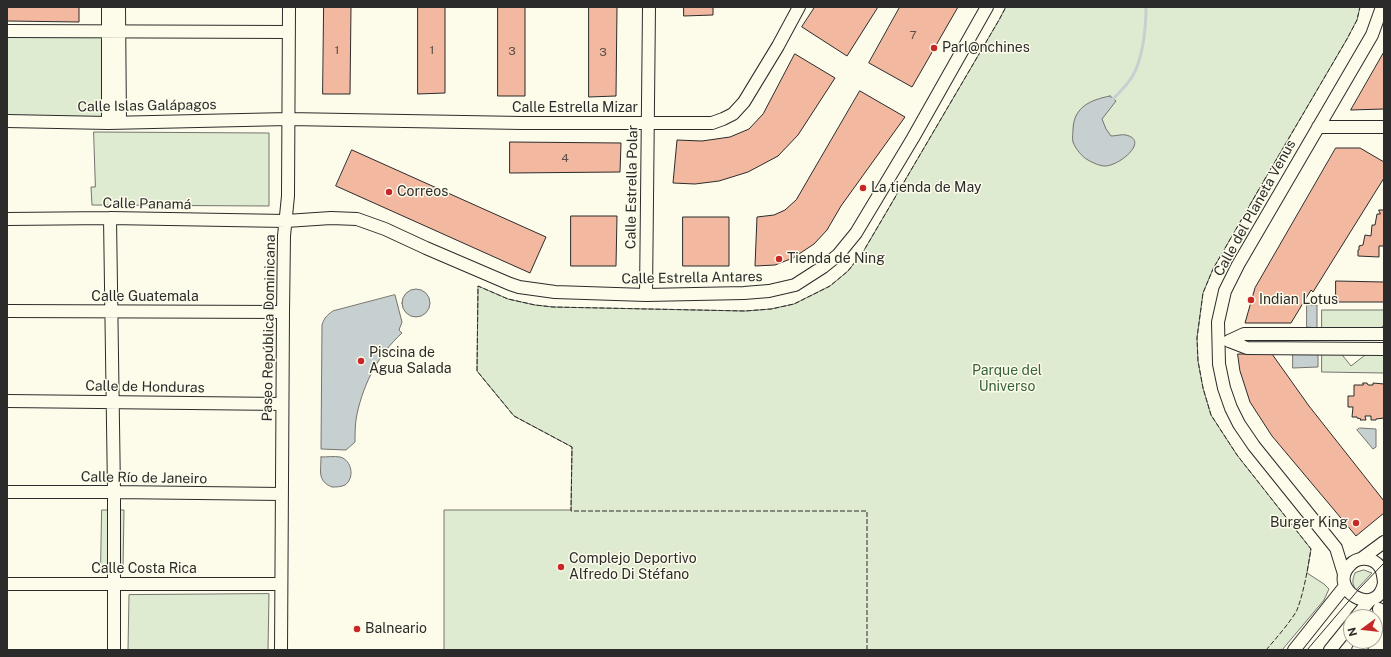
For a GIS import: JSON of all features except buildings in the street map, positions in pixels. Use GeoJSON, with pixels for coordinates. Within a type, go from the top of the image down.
{"type":"FeatureCollection","features":[{"type":"Feature","properties":{"kind":"street"},"geometry":{"type":"LineString","coordinates":[[108,7],[114,31]]}},
{"type":"Feature","properties":{"kind":"street"},"geometry":{"type":"LineString","coordinates":[[114,122],[114,31],[119,7]]}},
{"type":"Feature","properties":{"kind":"street","name":"Paseo República Dominicana"},"geometry":{"type":"LineString","coordinates":[[281,650],[283,312],[288,196],[289,7]]}},
{"type":"Feature","properties":{"kind":"street","name":"Calle Estrella Polar"},"geometry":{"type":"LineString","coordinates":[[646,295],[649,7]]}},
{"type":"Feature","properties":{"kind":"street","name":"Calle Estrella Mizar"},"geometry":{"type":"LineString","coordinates":[[288,118],[420,122],[712,123],[723,120],[733,114],[744,102],[778,46],[799,7]]}},
{"type":"Feature","properties":{"kind":"street","name":"Calle Estrella Antares"},"geometry":{"type":"LineString","coordinates":[[286,221],[331,218],[357,219],[385,229],[519,287],[555,292],[646,295],[744,293],[769,291],[794,285],[823,267],[838,255],[856,233],[913,138],[987,7]]}},
{"type":"Feature","properties":{"kind":"street","name":"Calle del Planeta Venus"},"geometry":{"type":"LineString","coordinates":[[1344,574],[1336,548],[1254,446],[1231,408],[1224,388],[1219,364],[1218,322],[1225,291],[1238,265],[1372,35],[1382,7]]}},
{"type":"Feature","properties":{"kind":"street"},"geometry":{"type":"LineString","coordinates":[[7,31],[289,32]]}},
{"type":"Feature","properties":{"kind":"street","name":"Calle Islas Galápagos"},"geometry":{"type":"LineString","coordinates":[[7,121],[114,122],[288,118]]}},
{"type":"Feature","properties":{"kind":"street"},"geometry":{"type":"LineString","coordinates":[[1318,127],[1384,127]]}},
{"type":"Feature","properties":{"kind":"street"},"geometry":{"type":"LineString","coordinates":[[110,218],[114,492],[114,650]]}},
{"type":"Feature","properties":{"kind":"street","name":"Calle Panamá"},"geometry":{"type":"LineString","coordinates":[[7,219],[110,218],[286,221]]}},
{"type":"Feature","properties":{"kind":"street","name":"Calle Guatemala"},"geometry":{"type":"LineString","coordinates":[[7,311],[283,312]]}},
{"type":"Feature","properties":{"kind":"street"},"geometry":{"type":"LineString","coordinates":[[1384,334],[1244,334],[1229,341],[1246,348],[1384,349]]}},
{"type":"Feature","properties":{"kind":"street","name":"Calle de Honduras"},"geometry":{"type":"LineString","coordinates":[[7,401],[282,404]]}},
{"type":"Feature","properties":{"kind":"street","name":"Calle Río de Janeiro"},"geometry":{"type":"LineString","coordinates":[[7,492],[282,494]]}},
{"type":"Feature","properties":{"kind":"street"},"geometry":{"type":"LineString","coordinates":[[1380,597],[1364,600],[1354,596],[1345,586],[1344,574],[1348,566],[1384,542]]}},
{"type":"Feature","properties":{"kind":"street","name":"Calle del Planeta Venus"},"geometry":{"type":"LineString","coordinates":[[1336,548],[1359,559]]}},
{"type":"Feature","properties":{"kind":"street"},"geometry":{"type":"LineString","coordinates":[[1359,559],[1369,559],[1375,562],[1383,572],[1380,597],[1381,609]]}},
{"type":"Feature","properties":{"kind":"street","name":"Calle Costa Rica"},"geometry":{"type":"LineString","coordinates":[[7,584],[281,584]]}},
{"type":"Feature","properties":{"kind":"street"},"geometry":{"type":"LineString","coordinates":[[1294,650],[1345,586]]}},
{"type":"Feature","properties":{"kind":"street"},"geometry":{"type":"LineString","coordinates":[[1366,609],[1380,597]]}},
{"type":"Feature","properties":{"kind":"street"},"geometry":{"type":"LineString","coordinates":[[1330,650],[1343,634]]}},
{"type":"Feature","properties":{"kind":"green space","name":"Parque del Universo"},"geometry":{"type":"Polygon","coordinates":[[[1006,7],[1360,7],[1357,20],[1347,39],[1213,269],[1203,293],[1197,338],[1198,361],[1203,388],[1211,415],[1237,455],[1311,549],[1307,573],[1329,589],[1324,600],[1282,650],[444,650],[444,510],[571,510],[572,447],[514,416],[477,371],[478,286],[508,299],[553,307],[745,311],[771,309],[794,304],[830,286],[848,271],[863,252],[1006,7]]]}},
{"type":"Feature","properties":{"kind":"green space"},"geometry":{"type":"Polygon","coordinates":[[[7,32],[110,32],[109,117],[7,117],[7,32]]]}},
{"type":"Feature","properties":{"kind":"green space"},"geometry":{"type":"Polygon","coordinates":[[[94,132],[269,133],[269,206],[92,205],[91,187],[95,187],[94,132]]]}},
{"type":"Feature","properties":{"kind":"green space"},"geometry":{"type":"Polygon","coordinates":[[[1322,310],[1384,310],[1384,325],[1376,332],[1322,331],[1322,310]]]}},
{"type":"Feature","properties":{"kind":"green space"},"geometry":{"type":"Polygon","coordinates":[[[1322,351],[1339,351],[1351,366],[1369,352],[1384,352],[1384,373],[1322,372],[1322,351]]]}},
{"type":"Feature","properties":{"kind":"green space"},"geometry":{"type":"Polygon","coordinates":[[[102,510],[124,510],[123,569],[101,568],[102,510]]]}},
{"type":"Feature","properties":{"kind":"green space"},"geometry":{"type":"Polygon","coordinates":[[[1364,570],[1372,573],[1356,590],[1353,582],[1355,573],[1364,570]]]}},
{"type":"Feature","properties":{"kind":"green space"},"geometry":{"type":"Polygon","coordinates":[[[269,594],[268,650],[128,650],[129,595],[269,594]]]}},
{"type":"Feature","properties":{"kind":"shaded area"},"geometry":{"type":"Polygon","coordinates":[[[1110,96],[1116,101],[1102,119],[1106,129],[1111,136],[1126,135],[1133,138],[1135,142],[1130,153],[1124,158],[1111,165],[1103,166],[1083,157],[1073,142],[1073,129],[1076,115],[1084,106],[1090,102],[1110,96]]]}},
{"type":"Feature","properties":{"kind":"shaded area"},"geometry":{"type":"Polygon","coordinates":[[[416,289],[426,293],[430,303],[426,313],[416,317],[406,313],[402,303],[406,293],[416,289]]]}},
{"type":"Feature","properties":{"kind":"shaded area"},"geometry":{"type":"Polygon","coordinates":[[[395,295],[402,322],[399,330],[402,333],[386,350],[368,380],[357,414],[355,424],[355,442],[346,450],[321,449],[322,325],[324,320],[327,315],[333,311],[395,295]]]}},
{"type":"Feature","properties":{"kind":"shaded area"},"geometry":{"type":"Polygon","coordinates":[[[1307,305],[1317,305],[1317,328],[1307,327],[1307,305]]]}},
{"type":"Feature","properties":{"kind":"shaded area"},"geometry":{"type":"Polygon","coordinates":[[[1293,354],[1318,354],[1318,367],[1293,368],[1293,354]]]}},
{"type":"Feature","properties":{"kind":"shaded area"},"geometry":{"type":"Polygon","coordinates":[[[1360,428],[1376,429],[1376,447],[1373,449],[1357,430],[1360,428]]]}},
{"type":"Feature","properties":{"kind":"shaded area"},"geometry":{"type":"Polygon","coordinates":[[[321,457],[340,457],[347,462],[351,470],[351,474],[345,485],[340,487],[332,487],[324,482],[321,475],[321,457]]]}},
{"type":"Feature","properties":{"kind":"waterway"},"geometry":{"type":"LineString","coordinates":[[1113,99],[1130,80],[1136,70],[1144,34],[1146,7]]}},
{"type":"Feature","properties":{"kind":"tram line"},"geometry":{"type":"LineString","coordinates":[[1307,650],[1359,589],[1384,563]]}},
{"type":"Feature","properties":{"kind":"fence"},"geometry":{"type":"LineString","coordinates":[[867,650],[867,511],[571,511],[572,447],[514,416],[477,371],[478,286],[508,299],[553,307],[745,311],[771,309],[794,304],[830,286],[848,271],[863,252],[1006,7]]}},
{"type":"Feature","properties":{"kind":"fence"},"geometry":{"type":"LineString","coordinates":[[1266,650],[1287,625],[1297,610],[1304,588],[1311,549],[1237,455],[1211,415],[1203,388],[1198,361],[1197,338],[1203,293],[1213,269],[1347,39],[1357,20],[1360,7]]}},
{"type":"Feature","properties":{"kind":"place","name":"Parl@nchines"},"geometry":{"type":"Point","coordinates":[934,48]}},
{"type":"Feature","properties":{"kind":"place","name":"La tienda de May"},"geometry":{"type":"Point","coordinates":[863,188]}},
{"type":"Feature","properties":{"kind":"place","name":"Correos"},"geometry":{"type":"Point","coordinates":[389,192]}},
{"type":"Feature","properties":{"kind":"place","name":"Tienda de Ning"},"geometry":{"type":"Point","coordinates":[779,259]}},
{"type":"Feature","properties":{"kind":"place","name":"Indian Lotus"},"geometry":{"type":"Point","coordinates":[1251,300]}},
{"type":"Feature","properties":{"kind":"place","name":"Piscina de Agua Salada"},"geometry":{"type":"Point","coordinates":[361,361]}},
{"type":"Feature","properties":{"kind":"place","name":"Burger King"},"geometry":{"type":"Point","coordinates":[1356,523]}},
{"type":"Feature","properties":{"kind":"place","name":"Complejo Deportivo Alfredo Di Stéfano"},"geometry":{"type":"Point","coordinates":[561,567]}},
{"type":"Feature","properties":{"kind":"place","name":"Balneario"},"geometry":{"type":"Point","coordinates":[357,629]}}]}
